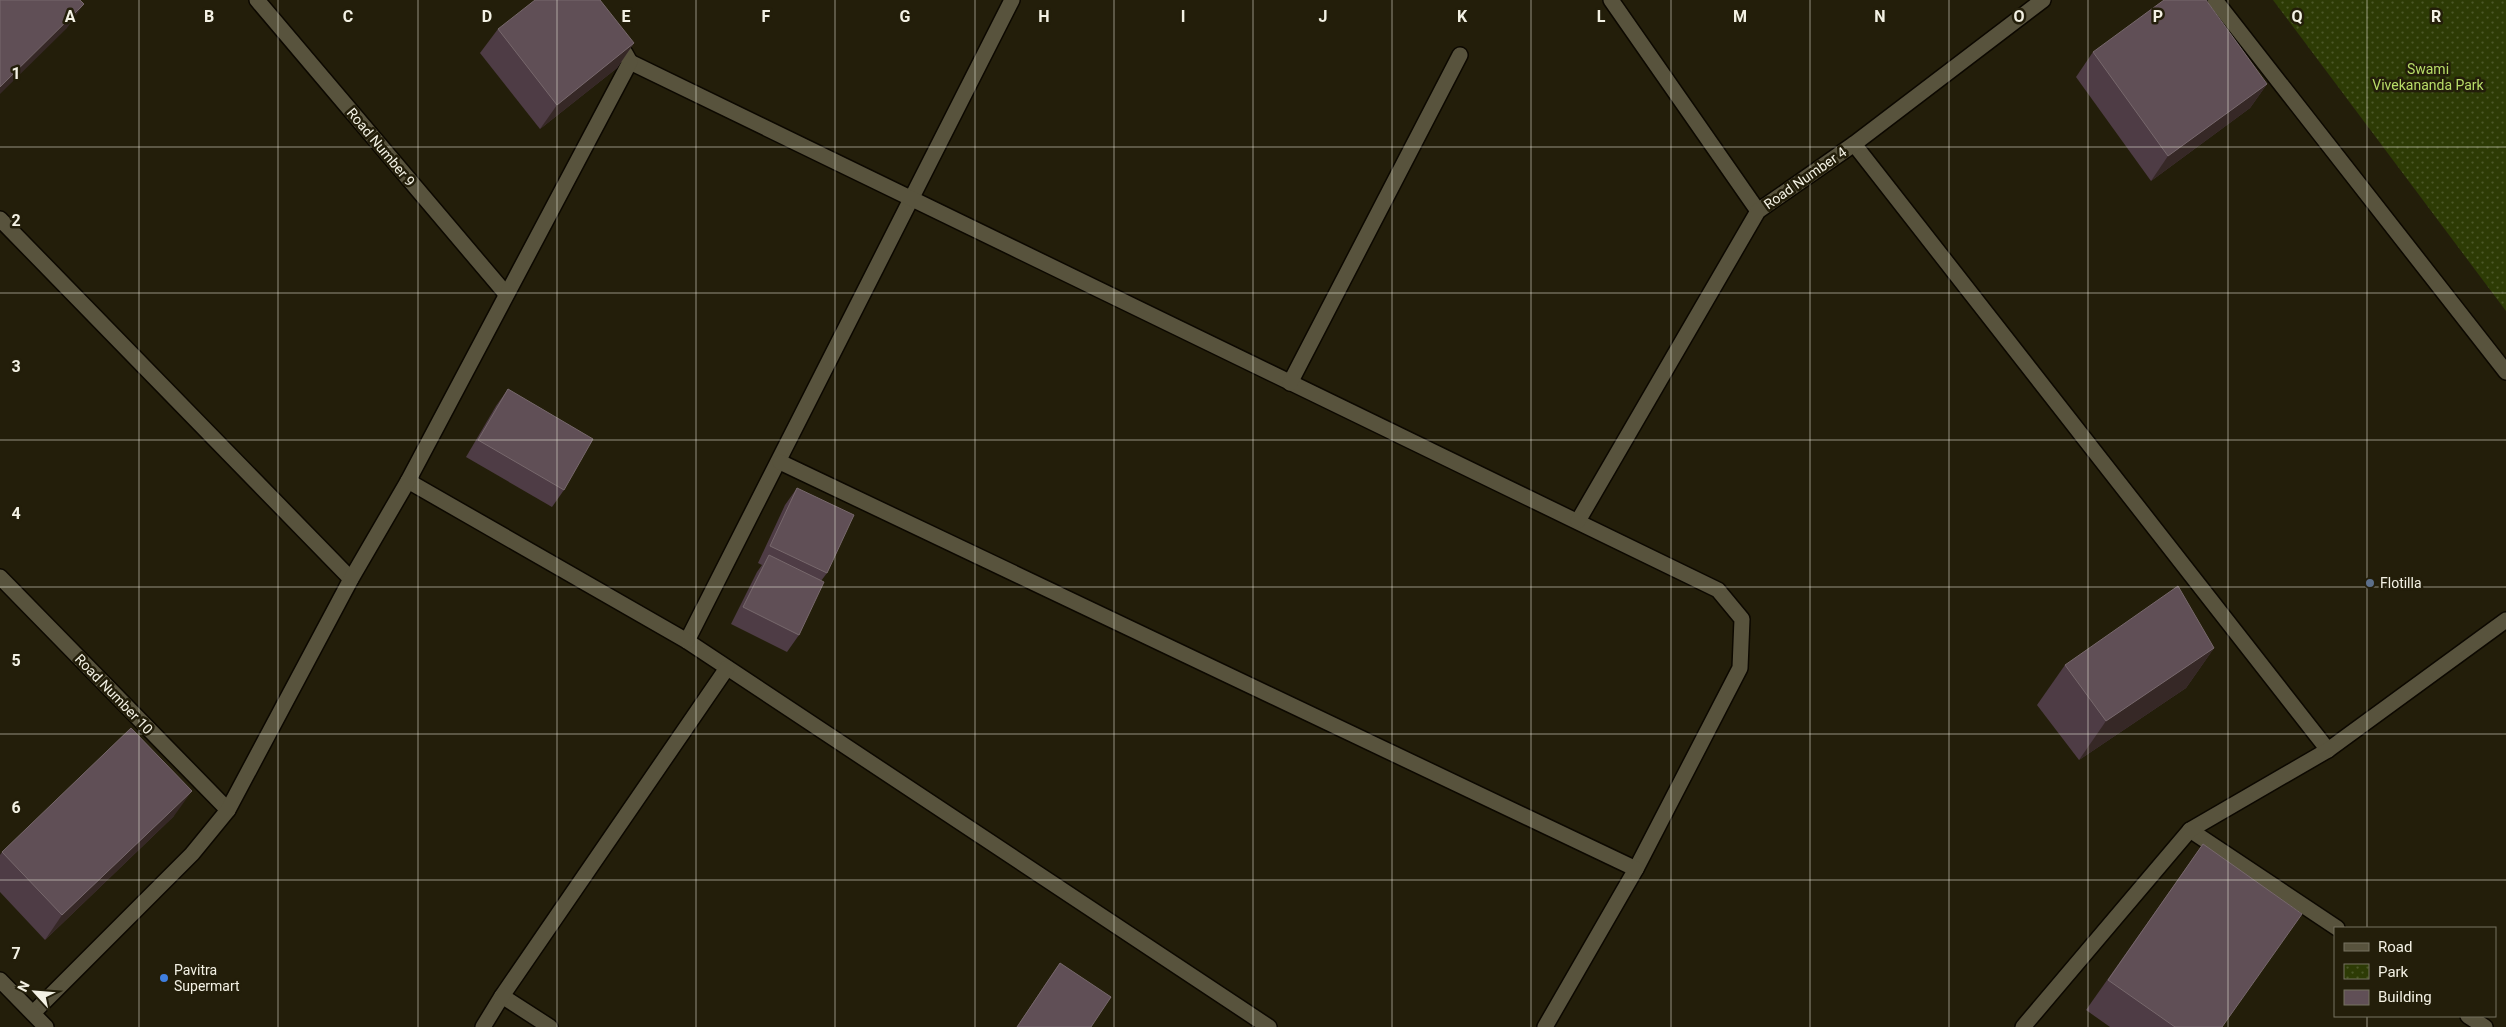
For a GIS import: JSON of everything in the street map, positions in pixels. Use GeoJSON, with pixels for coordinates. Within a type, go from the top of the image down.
{"type":"FeatureCollection","features":[{"type":"Feature","properties":{"kind":"street","name":"Road Number 9"},"geometry":{"type":"LineString","coordinates":[[257,0],[506,294]]}},
{"type":"Feature","properties":{"kind":"street"},"geometry":{"type":"LineString","coordinates":[[687,641],[780,462],[1012,0]]}},
{"type":"Feature","properties":{"kind":"street"},"geometry":{"type":"LineString","coordinates":[[1611,0],[1758,211]]}},
{"type":"Feature","properties":{"kind":"street","name":"Road Number 4"},"geometry":{"type":"LineString","coordinates":[[1578,521],[1758,211],[1854,144],[2043,0]]}},
{"type":"Feature","properties":{"kind":"street"},"geometry":{"type":"LineString","coordinates":[[2215,0],[2506,372]]}},
{"type":"Feature","properties":{"kind":"street"},"geometry":{"type":"LineString","coordinates":[[616,39],[630,62],[1718,590],[1742,619],[1740,668],[1636,869],[1544,1027]]}},
{"type":"Feature","properties":{"kind":"street"},"geometry":{"type":"LineString","coordinates":[[1290,383],[1460,55]]}},
{"type":"Feature","properties":{"kind":"street"},"geometry":{"type":"LineString","coordinates":[[34,1014],[192,854],[228,810],[352,579],[408,481],[630,62]]}},
{"type":"Feature","properties":{"kind":"street"},"geometry":{"type":"LineString","coordinates":[[1854,144],[2328,750]]}},
{"type":"Feature","properties":{"kind":"street"},"geometry":{"type":"LineString","coordinates":[[0,219],[352,579]]}},
{"type":"Feature","properties":{"kind":"street"},"geometry":{"type":"LineString","coordinates":[[780,462],[1636,869]]}},
{"type":"Feature","properties":{"kind":"street"},"geometry":{"type":"LineString","coordinates":[[408,481],[687,641],[1269,1027]]}},
{"type":"Feature","properties":{"kind":"street","name":"Road Number 10"},"geometry":{"type":"LineString","coordinates":[[0,578],[228,810]]}},
{"type":"Feature","properties":{"kind":"street"},"geometry":{"type":"LineString","coordinates":[[2023,1027],[2190,830],[2328,750],[2506,620]]}},
{"type":"Feature","properties":{"kind":"street"},"geometry":{"type":"LineString","coordinates":[[484,1027],[502,996],[727,668]]}},
{"type":"Feature","properties":{"kind":"street"},"geometry":{"type":"LineString","coordinates":[[2190,830],[2336,927]]}},
{"type":"Feature","properties":{"kind":"street"},"geometry":{"type":"LineString","coordinates":[[0,980],[46,1027]]}},
{"type":"Feature","properties":{"kind":"street"},"geometry":{"type":"LineString","coordinates":[[502,996],[550,1027]]}},
{"type":"Feature","properties":{"kind":"street"},"geometry":{"type":"LineString","coordinates":[[2470,1017],[2485,1027]]}},
{"type":"Feature","properties":{"kind":"green space","name":"Swami Vivekananda Park"},"geometry":{"type":"Polygon","coordinates":[[[2273,0],[2506,0],[2506,311],[2273,0]]]}},
{"type":"Feature","properties":{"kind":"building"},"geometry":{"type":"Polygon","coordinates":[[[0,0],[80,0],[84,4],[0,87],[0,0]]]}},
{"type":"Feature","properties":{"kind":"building"},"geometry":{"type":"Polygon","coordinates":[[[535,0],[600,0],[634,43],[557,105],[498,29],[535,0]]]}},
{"type":"Feature","properties":{"kind":"building"},"geometry":{"type":"Polygon","coordinates":[[[2164,0],[2206,0],[2267,84],[2168,156],[2093,52],[2164,0]]]}},
{"type":"Feature","properties":{"kind":"building"},"geometry":{"type":"Polygon","coordinates":[[[508,389],[593,439],[564,490],[478,440],[508,389]]]}},
{"type":"Feature","properties":{"kind":"building"},"geometry":{"type":"Polygon","coordinates":[[[797,488],[854,515],[827,573],[770,546],[797,488]]]}},
{"type":"Feature","properties":{"kind":"building"},"geometry":{"type":"Polygon","coordinates":[[[769,555],[824,582],[799,635],[743,607],[769,555]]]}},
{"type":"Feature","properties":{"kind":"building"},"geometry":{"type":"Polygon","coordinates":[[[2178,586],[2214,648],[2106,721],[2065,665],[2178,586]]]}},
{"type":"Feature","properties":{"kind":"building"},"geometry":{"type":"Polygon","coordinates":[[[131,728],[192,791],[62,915],[2,852],[131,728]]]}},
{"type":"Feature","properties":{"kind":"building"},"geometry":{"type":"Polygon","coordinates":[[[2203,844],[2302,914],[2222,1027],[2175,1027],[2108,980],[2203,844]]]}},
{"type":"Feature","properties":{"kind":"building"},"geometry":{"type":"Polygon","coordinates":[[[1060,963],[1111,997],[1091,1027],[1017,1027],[1060,963]]]}},
{"type":"Feature","properties":{"kind":"place","name":"Flotilla"},"geometry":{"type":"Point","coordinates":[2370,583]}},
{"type":"Feature","properties":{"kind":"place","name":"Pavitra Supermart"},"geometry":{"type":"Point","coordinates":[164,978]}}]}
